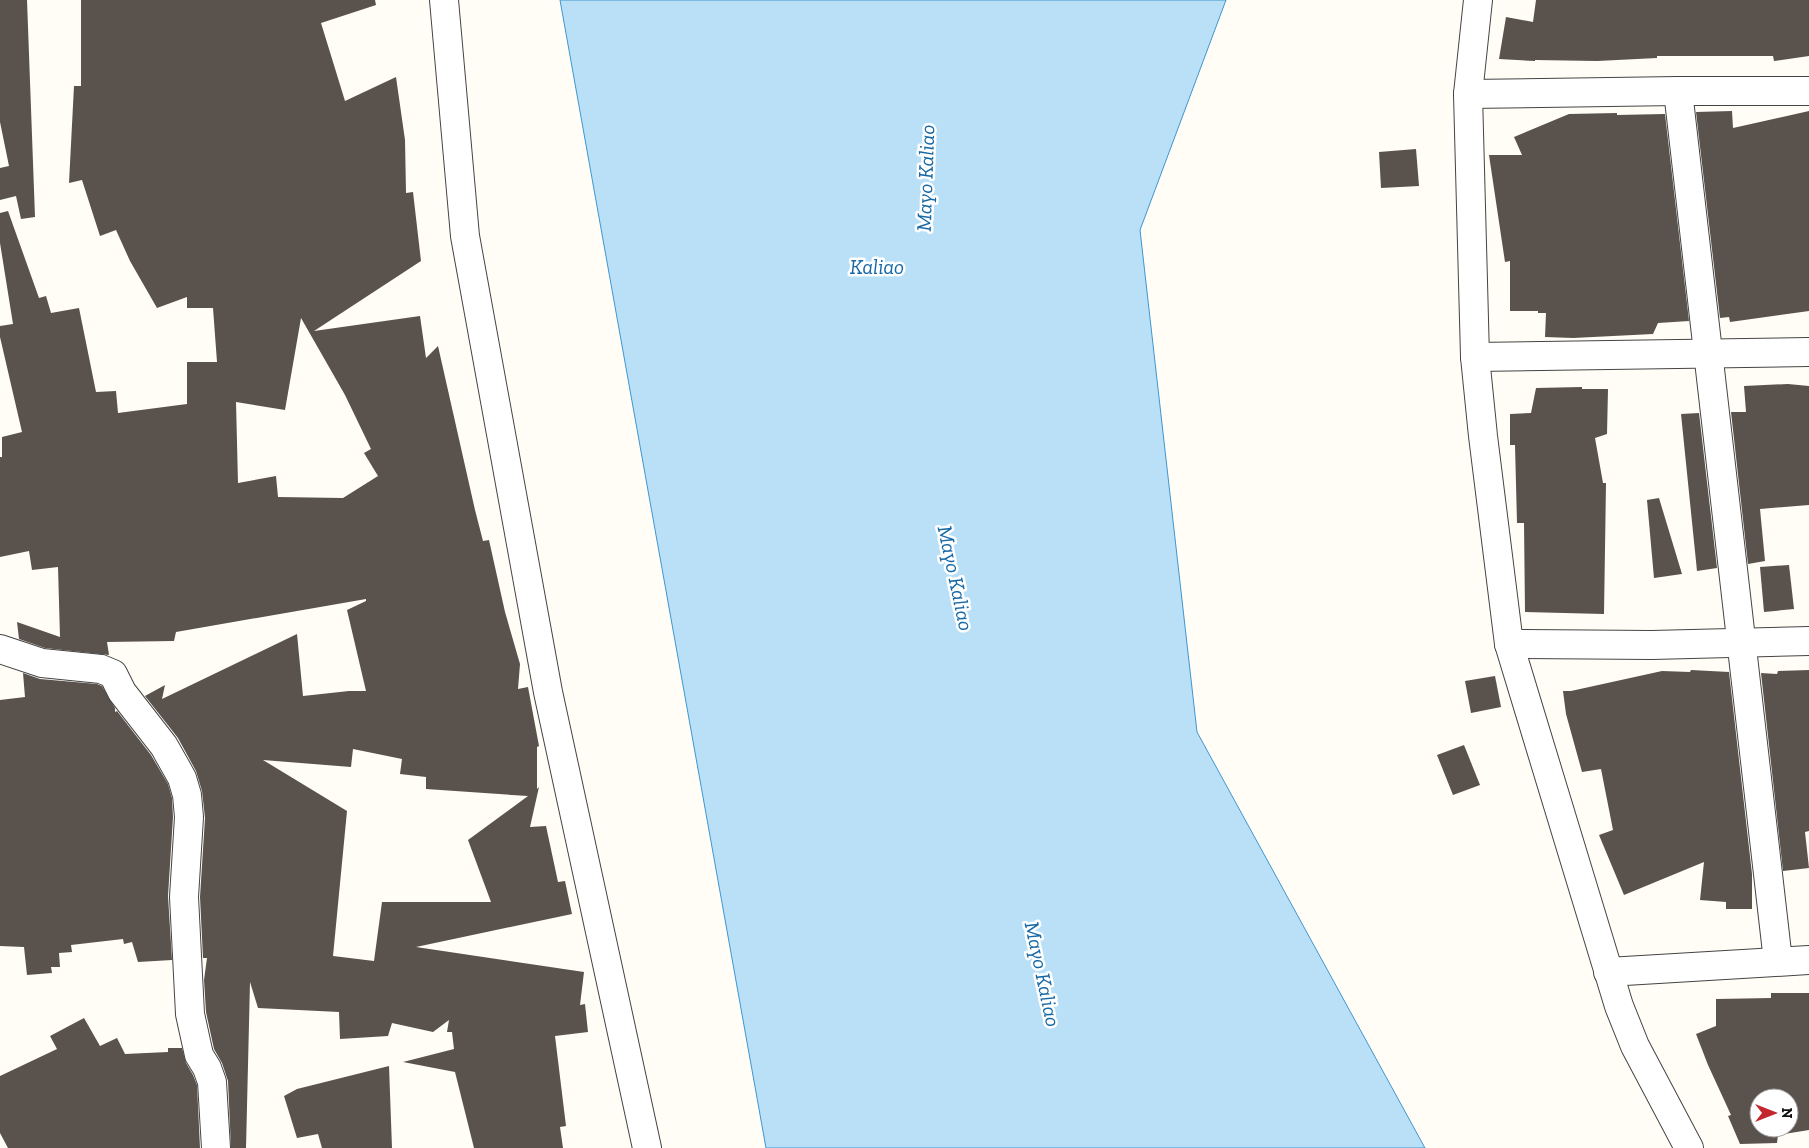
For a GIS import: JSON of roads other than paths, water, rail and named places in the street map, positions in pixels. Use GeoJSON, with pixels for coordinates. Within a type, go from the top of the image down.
{"type":"FeatureCollection","features":[{"type":"Feature","properties":{"kind":"street"},"geometry":{"type":"LineString","coordinates":[[444,0],[465,236],[548,692],[647,1148]]}},
{"type":"Feature","properties":{"kind":"street"},"geometry":{"type":"LineString","coordinates":[[1478,0],[1468,94],[1475,357],[1509,644],[1619,1006],[1635,1046],[1689,1148]]}},
{"type":"Feature","properties":{"kind":"street"},"geometry":{"type":"LineString","coordinates":[[1678,91],[1778,962]]}},
{"type":"Feature","properties":{"kind":"street"},"geometry":{"type":"LineString","coordinates":[[1468,94],[1809,91]]}},
{"type":"Feature","properties":{"kind":"street"},"geometry":{"type":"LineString","coordinates":[[1475,357],[1809,352]]}},
{"type":"Feature","properties":{"kind":"street"},"geometry":{"type":"LineString","coordinates":[[1509,644],[1652,645],[1809,641]]}},
{"type":"Feature","properties":{"kind":"street"},"geometry":{"type":"LineString","coordinates":[[0,649],[42,663],[101,669],[113,674],[122,692],[164,746],[182,778],[187,795],[189,817],[184,897],[190,1014],[199,1055],[208,1068],[212,1082],[216,1148]]}},
{"type":"Feature","properties":{"kind":"street"},"geometry":{"type":"LineString","coordinates":[[1608,972],[1809,960]]}},
{"type":"Feature","properties":{"kind":"water","name":"Kaliao"},"geometry":{"type":"Polygon","coordinates":[[[560,0],[1226,0],[1140,230],[1197,732],[1425,1148],[766,1148],[560,0]]]}},
{"type":"Feature","properties":{"kind":"water label","name":"Mayo Kaliao"},"geometry":{"type":"Point","coordinates":[925,178]}},
{"type":"Feature","properties":{"kind":"water label","name":"Mayo Kaliao"},"geometry":{"type":"Point","coordinates":[956,578]}},
{"type":"Feature","properties":{"kind":"water label","name":"Mayo Kaliao"},"geometry":{"type":"Point","coordinates":[1043,974]}}]}
